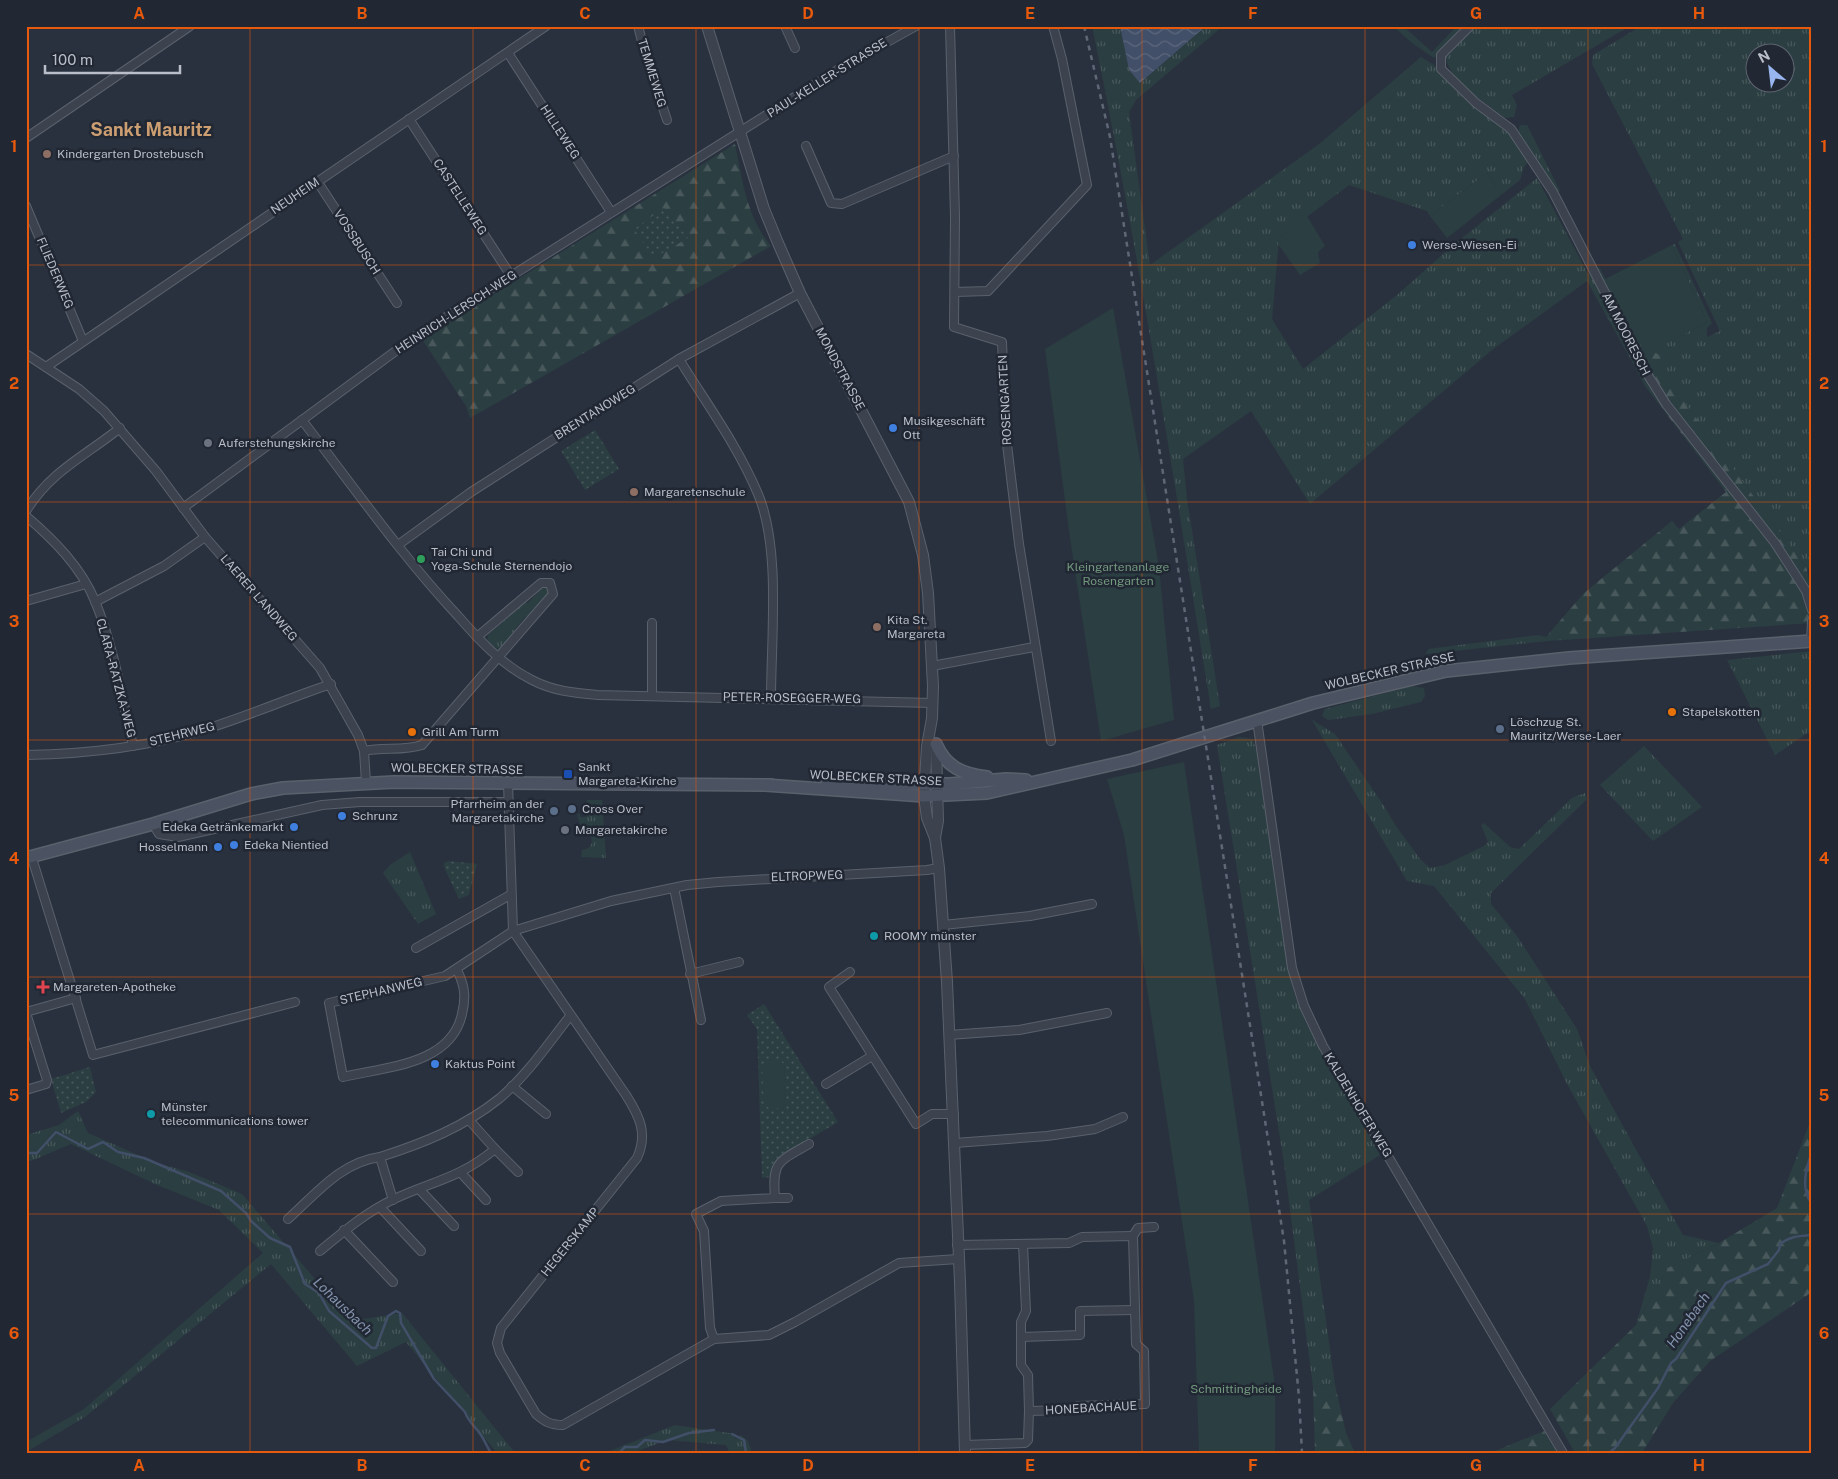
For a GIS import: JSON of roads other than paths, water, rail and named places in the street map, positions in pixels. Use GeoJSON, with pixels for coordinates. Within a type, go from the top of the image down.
{"type":"FeatureCollection","features":[{"type":"Feature","properties":{"kind":"main road","name":"WOLBECKER STRASSE"},"geometry":{"type":"LineString","coordinates":[[28,856],[153,824],[252,794],[283,788],[366,782],[765,785],[987,793],[1132,760],[1257,720],[1387,684],[1446,671],[1569,658],[1812,641]]}},
{"type":"Feature","properties":{"kind":"main road"},"geometry":{"type":"LineString","coordinates":[[936,744],[944,759],[956,770],[1006,779]]}},
{"type":"Feature","properties":{"kind":"main road","name":"WOLBECKER STRASSE"},"geometry":{"type":"LineString","coordinates":[[938,790],[1006,779],[1045,780]]}},
{"type":"Feature","properties":{"kind":"street"},"geometry":{"type":"LineString","coordinates":[[26,138],[190,26]]}},
{"type":"Feature","properties":{"kind":"street","name":"NEUHEIM"},"geometry":{"type":"LineString","coordinates":[[46,367],[546,26]]}},
{"type":"Feature","properties":{"kind":"street","name":"TEMMEWEG"},"geometry":{"type":"LineString","coordinates":[[638,26],[667,120]]}},
{"type":"Feature","properties":{"kind":"street","name":"MONDSTRASSE"},"geometry":{"type":"LineString","coordinates":[[707,26],[764,209],[800,293],[909,502],[926,568],[932,666],[932,718],[927,746],[924,790]]}},
{"type":"Feature","properties":{"kind":"street"},"geometry":{"type":"LineString","coordinates":[[785,26],[795,48]]}},
{"type":"Feature","properties":{"kind":"street","name":"ROSENGARTEN"},"geometry":{"type":"LineString","coordinates":[[950,26],[954,156],[954,327],[1002,342],[1006,436],[1019,544],[1034,647],[1052,741]]}},
{"type":"Feature","properties":{"kind":"street"},"geometry":{"type":"LineString","coordinates":[[955,292],[988,291],[1087,184],[1053,26]]}},
{"type":"Feature","properties":{"kind":"street","name":"AM MOORESCH"},"geometry":{"type":"LineString","coordinates":[[1470,26],[1441,55],[1441,69],[1452,82],[1511,129],[1553,192],[1646,372],[1666,404],[1775,543],[1806,591],[1812,610]]}},
{"type":"Feature","properties":{"kind":"street","name":"PAUL-KELLER-STRASSE"},"geometry":{"type":"LineString","coordinates":[[740,132],[844,66],[911,27]]}},
{"type":"Feature","properties":{"kind":"street","name":"HILLEWEG"},"geometry":{"type":"LineString","coordinates":[[508,53],[612,212]]}},
{"type":"Feature","properties":{"kind":"street","name":"CASTELLEWEG"},"geometry":{"type":"LineString","coordinates":[[409,119],[511,276]]}},
{"type":"Feature","properties":{"kind":"street","name":"HEINRICH-LERSCH-WEG"},"geometry":{"type":"LineString","coordinates":[[183,508],[416,336],[740,132]]}},
{"type":"Feature","properties":{"kind":"street"},"geometry":{"type":"LineString","coordinates":[[806,146],[831,203],[842,204],[954,156]]}},
{"type":"Feature","properties":{"kind":"street","name":"VOSSBUSCH"},"geometry":{"type":"LineString","coordinates":[[317,181],[397,303]]}},
{"type":"Feature","properties":{"kind":"street","name":"FLIEDERWEG"},"geometry":{"type":"LineString","coordinates":[[26,206],[83,341]]}},
{"type":"Feature","properties":{"kind":"street","name":"BRENTANOWEG"},"geometry":{"type":"LineString","coordinates":[[398,545],[471,492],[679,359],[800,293]]}},
{"type":"Feature","properties":{"kind":"street","name":"LAERER LANDWEG"},"geometry":{"type":"LineString","coordinates":[[26,354],[79,390],[120,428],[205,537],[320,668],[350,718],[364,751],[366,782]]}},
{"type":"Feature","properties":{"kind":"street"},"geometry":{"type":"LineString","coordinates":[[679,359],[735,450],[759,495],[769,535],[772,576],[771,698]]}},
{"type":"Feature","properties":{"kind":"street","name":"PETER-ROSEGGER-WEG"},"geometry":{"type":"LineString","coordinates":[[302,420],[421,576],[477,637],[497,656],[530,680],[562,692],[652,696],[933,702]]}},
{"type":"Feature","properties":{"kind":"street"},"geometry":{"type":"LineString","coordinates":[[26,511],[35,498],[64,468],[120,428]]}},
{"type":"Feature","properties":{"kind":"street","name":"CLARA-RATZKA-WEG"},"geometry":{"type":"LineString","coordinates":[[26,516],[52,539],[86,584],[95,602],[112,655],[133,746]]}},
{"type":"Feature","properties":{"kind":"street"},"geometry":{"type":"LineString","coordinates":[[95,602],[164,566],[205,537]]}},
{"type":"Feature","properties":{"kind":"street"},"geometry":{"type":"LineString","coordinates":[[364,751],[380,747],[415,748],[422,745],[497,656],[553,594],[550,583],[541,583],[477,637]]}},
{"type":"Feature","properties":{"kind":"street"},"geometry":{"type":"LineString","coordinates":[[26,601],[86,584]]}},
{"type":"Feature","properties":{"kind":"street"},"geometry":{"type":"LineString","coordinates":[[1812,621],[1812,641]]}},
{"type":"Feature","properties":{"kind":"street"},"geometry":{"type":"LineString","coordinates":[[652,623],[652,696]]}},
{"type":"Feature","properties":{"kind":"street"},"geometry":{"type":"LineString","coordinates":[[932,666],[1034,647]]}},
{"type":"Feature","properties":{"kind":"street","name":"STEHRWEG"},"geometry":{"type":"LineString","coordinates":[[26,756],[100,751],[133,746],[206,729],[331,684]]}},
{"type":"Feature","properties":{"kind":"street","name":"MONDSTRASSE"},"geometry":{"type":"LineString","coordinates":[[932,718],[936,744],[938,790]]}},
{"type":"Feature","properties":{"kind":"street","name":"KALDENHOFER WEG"},"geometry":{"type":"LineString","coordinates":[[1257,720],[1289,953],[1304,1006],[1323,1046],[1563,1453]]}},
{"type":"Feature","properties":{"kind":"street","name":"HEGERSKAMP"},"geometry":{"type":"LineString","coordinates":[[508,783],[510,895],[513,931],[636,1111],[641,1123],[643,1141],[637,1158],[501,1328],[497,1343],[500,1353],[536,1414],[548,1423],[563,1425],[714,1339],[769,1335],[899,1263],[958,1258]]}},
{"type":"Feature","properties":{"kind":"street"},"geometry":{"type":"LineString","coordinates":[[924,790],[927,818],[935,838],[939,868],[950,1036],[964,1449]]}},
{"type":"Feature","properties":{"kind":"street"},"geometry":{"type":"LineString","coordinates":[[935,838],[938,821],[938,790]]}},
{"type":"Feature","properties":{"kind":"street"},"geometry":{"type":"LineString","coordinates":[[153,824],[159,834],[178,837],[322,805],[360,802],[508,802]]}},
{"type":"Feature","properties":{"kind":"street","name":"WOLBECKER STRASSE"},"geometry":{"type":"LineString","coordinates":[[28,856],[94,1055],[295,1002]]}},
{"type":"Feature","properties":{"kind":"street","name":"ELTROPWEG"},"geometry":{"type":"LineString","coordinates":[[513,931],[611,901],[674,888],[746,879],[939,868]]}},
{"type":"Feature","properties":{"kind":"street"},"geometry":{"type":"LineString","coordinates":[[674,888],[690,974],[701,1020]]}},
{"type":"Feature","properties":{"kind":"street"},"geometry":{"type":"LineString","coordinates":[[416,948],[510,895]]}},
{"type":"Feature","properties":{"kind":"street"},"geometry":{"type":"LineString","coordinates":[[943,925],[1030,916],[1092,904]]}},
{"type":"Feature","properties":{"kind":"street","name":"STEPHANWEG"},"geometry":{"type":"LineString","coordinates":[[457,970],[464,985],[466,1000],[460,1027],[445,1044],[424,1058],[343,1077],[329,1004],[445,976],[457,970],[513,931]]}},
{"type":"Feature","properties":{"kind":"street"},"geometry":{"type":"LineString","coordinates":[[690,974],[739,962]]}},
{"type":"Feature","properties":{"kind":"street"},"geometry":{"type":"LineString","coordinates":[[850,972],[829,987],[916,1124],[932,1114],[954,1114]]}},
{"type":"Feature","properties":{"kind":"street"},"geometry":{"type":"LineString","coordinates":[[26,1090],[46,1084],[47,1080],[26,1012],[76,998]]}},
{"type":"Feature","properties":{"kind":"street"},"geometry":{"type":"LineString","coordinates":[[950,1036],[1019,1030],[1107,1013]]}},
{"type":"Feature","properties":{"kind":"street"},"geometry":{"type":"LineString","coordinates":[[288,1219],[341,1170],[365,1159],[380,1157],[428,1141],[469,1120],[512,1086],[570,1016]]}},
{"type":"Feature","properties":{"kind":"street"},"geometry":{"type":"LineString","coordinates":[[826,1084],[872,1056]]}},
{"type":"Feature","properties":{"kind":"street"},"geometry":{"type":"LineString","coordinates":[[512,1086],[546,1114]]}},
{"type":"Feature","properties":{"kind":"street"},"geometry":{"type":"LineString","coordinates":[[955,1143],[1048,1136],[1095,1129],[1123,1117]]}},
{"type":"Feature","properties":{"kind":"street"},"geometry":{"type":"LineString","coordinates":[[469,1120],[518,1172]]}},
{"type":"Feature","properties":{"kind":"street"},"geometry":{"type":"LineString","coordinates":[[776,1198],[774,1175],[776,1170],[786,1158],[809,1144]]}},
{"type":"Feature","properties":{"kind":"street"},"geometry":{"type":"LineString","coordinates":[[320,1251],[344,1230],[392,1200],[475,1166],[495,1149]]}},
{"type":"Feature","properties":{"kind":"street"},"geometry":{"type":"LineString","coordinates":[[380,1157],[392,1200]]}},
{"type":"Feature","properties":{"kind":"street"},"geometry":{"type":"LineString","coordinates":[[460,1173],[486,1200]]}},
{"type":"Feature","properties":{"kind":"street"},"geometry":{"type":"LineString","coordinates":[[420,1190],[454,1226]]}},
{"type":"Feature","properties":{"kind":"street"},"geometry":{"type":"LineString","coordinates":[[714,1339],[710,1328],[704,1231],[696,1214],[721,1201],[788,1198]]}},
{"type":"Feature","properties":{"kind":"street"},"geometry":{"type":"LineString","coordinates":[[380,1207],[421,1251]]}},
{"type":"Feature","properties":{"kind":"street"},"geometry":{"type":"LineString","coordinates":[[957,1245],[1069,1243],[1082,1237],[1133,1236],[1138,1228],[1154,1227]]}},
{"type":"Feature","properties":{"kind":"street"},"geometry":{"type":"LineString","coordinates":[[344,1230],[393,1282]]}},
{"type":"Feature","properties":{"kind":"street","name":"HONEBACHAUE"},"geometry":{"type":"LineString","coordinates":[[1029,1410],[1068,1410],[1078,1406],[1145,1404],[1144,1351],[1136,1344],[1133,1236]]}},
{"type":"Feature","properties":{"kind":"street","name":"HONEBACHAUE"},"geometry":{"type":"LineString","coordinates":[[964,1449],[1025,1443],[1028,1440],[1028,1375],[1021,1366],[1021,1322],[1026,1311],[1023,1244]]}},
{"type":"Feature","properties":{"kind":"street"},"geometry":{"type":"LineString","coordinates":[[1022,1337],[1080,1335],[1080,1312],[1135,1310]]}},
{"type":"Feature","properties":{"kind":"water"},"geometry":{"type":"Polygon","coordinates":[[[1120,26],[1206,26],[1140,83],[1129,70],[1120,26]]]}},
{"type":"Feature","properties":{"kind":"waterway","name":"Lohausbach"},"geometry":{"type":"LineString","coordinates":[[26,1153],[37,1153],[56,1132],[88,1149],[103,1142],[118,1152],[144,1158],[221,1191],[270,1238],[290,1247],[305,1284],[319,1293],[329,1311],[372,1348],[376,1348],[388,1316],[396,1311],[400,1313],[401,1323],[434,1379],[465,1412],[491,1453]]}},
{"type":"Feature","properties":{"kind":"waterway","name":"Honebach"},"geometry":{"type":"LineString","coordinates":[[1812,1152],[1805,1178],[1806,1192],[1812,1204]]}},
{"type":"Feature","properties":{"kind":"waterway","name":"Honebach"},"geometry":{"type":"LineString","coordinates":[[1609,1453],[1615,1448],[1658,1388],[1671,1363],[1676,1359],[1726,1283],[1768,1264],[1779,1250],[1780,1244],[1787,1239],[1812,1235]]}},
{"type":"Feature","properties":{"kind":"waterway","name":"Lohausbach"},"geometry":{"type":"LineString","coordinates":[[619,1453],[625,1447],[637,1447],[645,1440],[663,1442],[689,1433],[714,1430]]}},
{"type":"Feature","properties":{"kind":"waterway","name":"Lohausbach"},"geometry":{"type":"LineString","coordinates":[[732,1434],[744,1440],[746,1453]]}},
{"type":"Feature","properties":{"kind":"railway"},"geometry":{"type":"LineString","coordinates":[[1084,26],[1110,137],[1284,1241],[1299,1397],[1302,1453]]}},
{"type":"Feature","properties":{"kind":"place","name":"Kindergarten Drostebusch"},"geometry":{"type":"Point","coordinates":[47,154]}},
{"type":"Feature","properties":{"kind":"place","name":"Werse-Wiesen-Ei"},"geometry":{"type":"Point","coordinates":[1412,245]}},
{"type":"Feature","properties":{"kind":"place","name":"Musikgeschäft Ott"},"geometry":{"type":"Point","coordinates":[893,428]}},
{"type":"Feature","properties":{"kind":"place","name":"Auferstehungskirche"},"geometry":{"type":"Point","coordinates":[208,443]}},
{"type":"Feature","properties":{"kind":"place","name":"Margaretenschule"},"geometry":{"type":"Point","coordinates":[634,492]}},
{"type":"Feature","properties":{"kind":"place","name":"Tai Chi und Yoga-Schule Sternendojo"},"geometry":{"type":"Point","coordinates":[421,559]}},
{"type":"Feature","properties":{"kind":"place","name":"Kita St. Margareta"},"geometry":{"type":"Point","coordinates":[877,627]}},
{"type":"Feature","properties":{"kind":"place","name":"Stapelskotten"},"geometry":{"type":"Point","coordinates":[1672,712]}},
{"type":"Feature","properties":{"kind":"place","name":"Löschzug St. Mauritz/Werse-Laer"},"geometry":{"type":"Point","coordinates":[1500,729]}},
{"type":"Feature","properties":{"kind":"place","name":"Grill Am Turm"},"geometry":{"type":"Point","coordinates":[412,732]}},
{"type":"Feature","properties":{"kind":"place","name":"Sankt Margareta-Kirche"},"geometry":{"type":"Point","coordinates":[568,774]}},
{"type":"Feature","properties":{"kind":"place","name":"Cross Over"},"geometry":{"type":"Point","coordinates":[572,809]}},
{"type":"Feature","properties":{"kind":"place","name":"Pfarrheim an der Margaretakirche"},"geometry":{"type":"Point","coordinates":[554,811]}},
{"type":"Feature","properties":{"kind":"place","name":"Schrunz"},"geometry":{"type":"Point","coordinates":[342,816]}},
{"type":"Feature","properties":{"kind":"place","name":"Edeka Getränkemarkt"},"geometry":{"type":"Point","coordinates":[294,827]}},
{"type":"Feature","properties":{"kind":"place","name":"Margaretakirche"},"geometry":{"type":"Point","coordinates":[565,830]}},
{"type":"Feature","properties":{"kind":"place","name":"Edeka Nientied"},"geometry":{"type":"Point","coordinates":[234,845]}},
{"type":"Feature","properties":{"kind":"place","name":"Hosselmann"},"geometry":{"type":"Point","coordinates":[218,847]}},
{"type":"Feature","properties":{"kind":"place","name":"ROOMY münster"},"geometry":{"type":"Point","coordinates":[874,936]}},
{"type":"Feature","properties":{"kind":"place","name":"Margareten-Apotheke"},"geometry":{"type":"Point","coordinates":[43,987]}},
{"type":"Feature","properties":{"kind":"place","name":"Kaktus Point"},"geometry":{"type":"Point","coordinates":[435,1064]}},
{"type":"Feature","properties":{"kind":"place","name":"Münster telecommunications tower"},"geometry":{"type":"Point","coordinates":[151,1114]}},
{"type":"Feature","properties":{"kind":"district","name":"Sankt Mauritz"},"geometry":{"type":"Point","coordinates":[151,129]}},
{"type":"Feature","properties":{"kind":"park label","name":"Kleingartenanlage Rosengarten"},"geometry":{"type":"Point","coordinates":[1118,574]}},
{"type":"Feature","properties":{"kind":"park label","name":"Schmittingheide"},"geometry":{"type":"Point","coordinates":[1236,1389]}}]}
